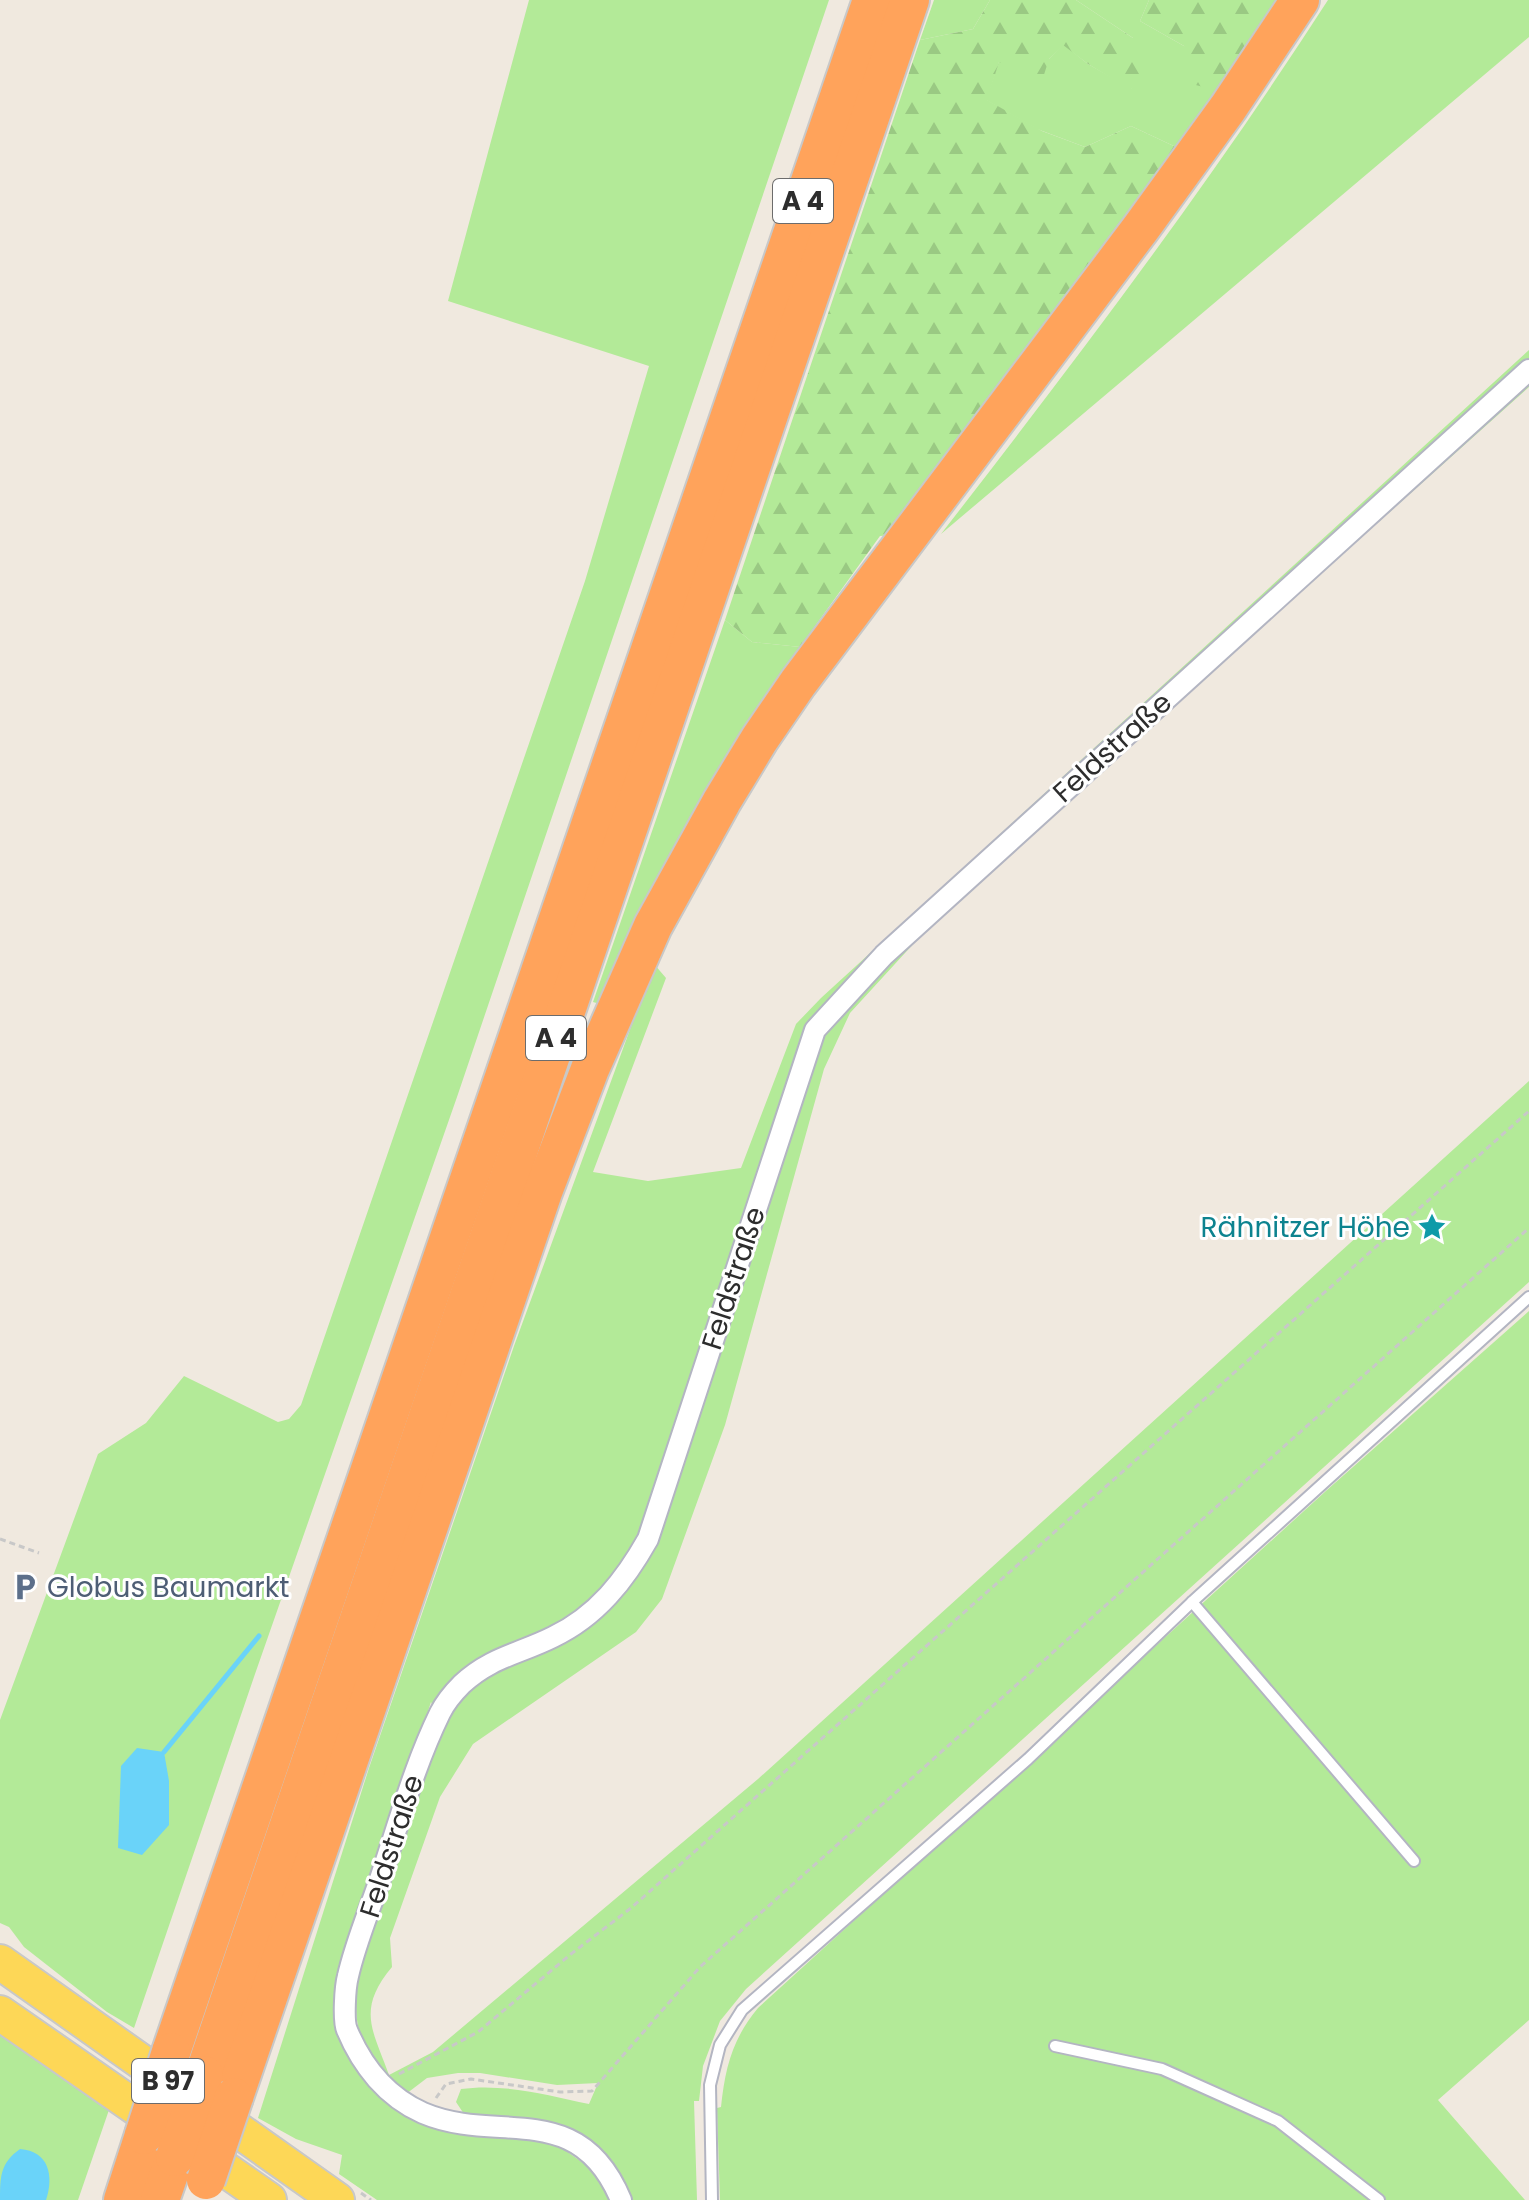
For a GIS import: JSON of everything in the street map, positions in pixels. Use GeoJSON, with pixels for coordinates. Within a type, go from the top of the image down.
{"type":"FeatureCollection","features":[{"type":"Feature","properties":{"kind":"highway","name":"A 4"},"geometry":{"type":"LineString","coordinates":[[123,2200],[872,0]]}},
{"type":"Feature","properties":{"kind":"highway","name":"A 4"},"geometry":{"type":"LineString","coordinates":[[160,2200],[910,0]]}},
{"type":"Feature","properties":{"kind":"highway"},"geometry":{"type":"LineString","coordinates":[[203,2190],[543,1192],[590,1069],[653,926],[722,801],[798,683],[1141,228],[1228,108],[1300,0]]}},
{"type":"Feature","properties":{"kind":"main road","name":"B 97"},"geometry":{"type":"LineString","coordinates":[[0,1962],[337,2200]]}},
{"type":"Feature","properties":{"kind":"main road","name":"B 97"},"geometry":{"type":"LineString","coordinates":[[0,2013],[269,2200]]}},
{"type":"Feature","properties":{"kind":"street","name":"Feldstraße"},"geometry":{"type":"LineString","coordinates":[[621,2200],[616,2187],[593,2157],[567,2138],[540,2129],[455,2121],[425,2114],[396,2098],[371,2073],[345,2027],[347,1979],[421,1755],[442,1709],[460,1686],[486,1664],[555,1637],[613,1594],[648,1539],[815,1030],[884,955],[987,859],[1529,370]]}},
{"type":"Feature","properties":{"kind":"lane"},"geometry":{"type":"LineString","coordinates":[[712,2200],[710,2085],[720,2045],[742,2010],[1028,1759],[1192,1602],[1529,1297]]}},
{"type":"Feature","properties":{"kind":"lane"},"geometry":{"type":"LineString","coordinates":[[1192,1602],[1414,1861]]}},
{"type":"Feature","properties":{"kind":"lane"},"geometry":{"type":"LineString","coordinates":[[1055,2046],[1162,2069],[1278,2121],[1379,2200]]}},
{"type":"Feature","properties":{"kind":"path"},"geometry":{"type":"LineString","coordinates":[[382,2084],[478,2032],[631,1908],[1529,1111]]}},
{"type":"Feature","properties":{"kind":"path"},"geometry":{"type":"LineString","coordinates":[[425,2114],[446,2084],[471,2079],[560,2092],[592,2091],[700,1967],[1529,1228]]}},
{"type":"Feature","properties":{"kind":"path"},"geometry":{"type":"LineString","coordinates":[[0,1539],[39,1553]]}},
{"type":"Feature","properties":{"kind":"green space"},"geometry":{"type":"Polygon","coordinates":[[[529,0],[829,0],[457,1097],[134,2028],[107,2012],[24,1947],[9,1927],[0,1923],[0,1720],[98,1454],[146,1423],[184,1376],[278,1422],[289,1419],[301,1405],[585,581],[649,366],[448,301],[529,0]]]}},
{"type":"Feature","properties":{"kind":"green space"},"geometry":{"type":"Polygon","coordinates":[[[934,0],[990,0],[973,29],[920,40],[934,0]]]}},
{"type":"Feature","properties":{"kind":"green space"},"geometry":{"type":"Polygon","coordinates":[[[990,0],[1076,0],[1133,38],[1146,68],[1131,90],[1063,45],[1049,59],[1041,84],[999,62],[987,100],[1042,131],[1085,147],[1131,126],[1178,148],[894,535],[880,536],[800,647],[752,642],[725,620],[920,40],[973,29],[990,0]]]}},
{"type":"Feature","properties":{"kind":"green space"},"geometry":{"type":"Polygon","coordinates":[[[1076,0],[1149,0],[1140,21],[1184,46],[1219,91],[1178,148],[1131,126],[1085,147],[1037,129],[986,100],[999,61],[1049,59],[1063,44],[1088,64],[1132,89],[1133,38],[1076,0]]]}},
{"type":"Feature","properties":{"kind":"green space"},"geometry":{"type":"Polygon","coordinates":[[[1149,0],[1282,0],[1219,91],[1188,83],[1184,46],[1140,21],[1149,0]]]}},
{"type":"Feature","properties":{"kind":"green space"},"geometry":{"type":"Polygon","coordinates":[[[1328,0],[1529,0],[1529,37],[941,534],[1140,271],[1236,137],[1328,0]]]}},
{"type":"Feature","properties":{"kind":"green space"},"geometry":{"type":"Polygon","coordinates":[[[1529,350],[1529,387],[938,917],[850,1013],[824,1069],[725,1425],[662,1599],[636,1632],[473,1744],[440,1797],[390,1938],[392,1967],[381,1982],[371,2008],[373,2032],[389,2075],[433,2052],[758,1779],[1529,1081],[1529,1282],[746,1989],[720,2021],[703,2066],[699,2101],[694,2101],[697,2200],[630,2200],[595,2150],[464,2114],[456,2102],[461,2089],[493,2088],[589,2104],[598,2083],[557,2085],[480,2073],[458,2073],[427,2078],[406,2094],[388,2079],[365,2048],[356,2015],[363,1954],[439,1720],[431,1702],[338,1986],[376,2090],[558,2145],[590,2168],[612,2200],[377,2200],[339,2174],[342,2155],[296,2139],[258,2118],[369,1768],[514,1346],[654,964],[666,978],[593,1172],[648,1181],[741,1168],[796,1024],[821,998],[1529,350]]]}},
{"type":"Feature","properties":{"kind":"green space"},"geometry":{"type":"Polygon","coordinates":[[[725,620],[752,642],[800,647],[732,763],[600,1004],[593,1002],[725,620]]]}},
{"type":"Feature","properties":{"kind":"green space"},"geometry":{"type":"Polygon","coordinates":[[[1529,1311],[1529,2020],[1438,2100],[1525,2200],[720,2200],[717,2108],[721,2107],[736,2043],[758,2008],[1327,1490],[1529,1311]]]}},
{"type":"Feature","properties":{"kind":"green space"},"geometry":{"type":"Polygon","coordinates":[[[0,2023],[110,2107],[78,2200],[0,2200],[0,2023]]]}},
{"type":"Feature","properties":{"kind":"water"},"geometry":{"type":"Polygon","coordinates":[[[137,1748],[164,1752],[169,1781],[169,1825],[142,1855],[118,1848],[121,1766],[137,1748]]]}},
{"type":"Feature","properties":{"kind":"water"},"geometry":{"type":"Polygon","coordinates":[[[20,2149],[37,2154],[47,2166],[49,2182],[46,2200],[0,2200],[2,2171],[20,2149]]]}},
{"type":"Feature","properties":{"kind":"waterway"},"geometry":{"type":"LineString","coordinates":[[164,1752],[259,1636]]}},
{"type":"Feature","properties":{"kind":"place","name":"Rähnitzer Höhe"},"geometry":{"type":"Point","coordinates":[1432,1227]}},
{"type":"Feature","properties":{"kind":"place","name":"Globus Baumarkt"},"geometry":{"type":"Point","coordinates":[25,1587]}}]}
